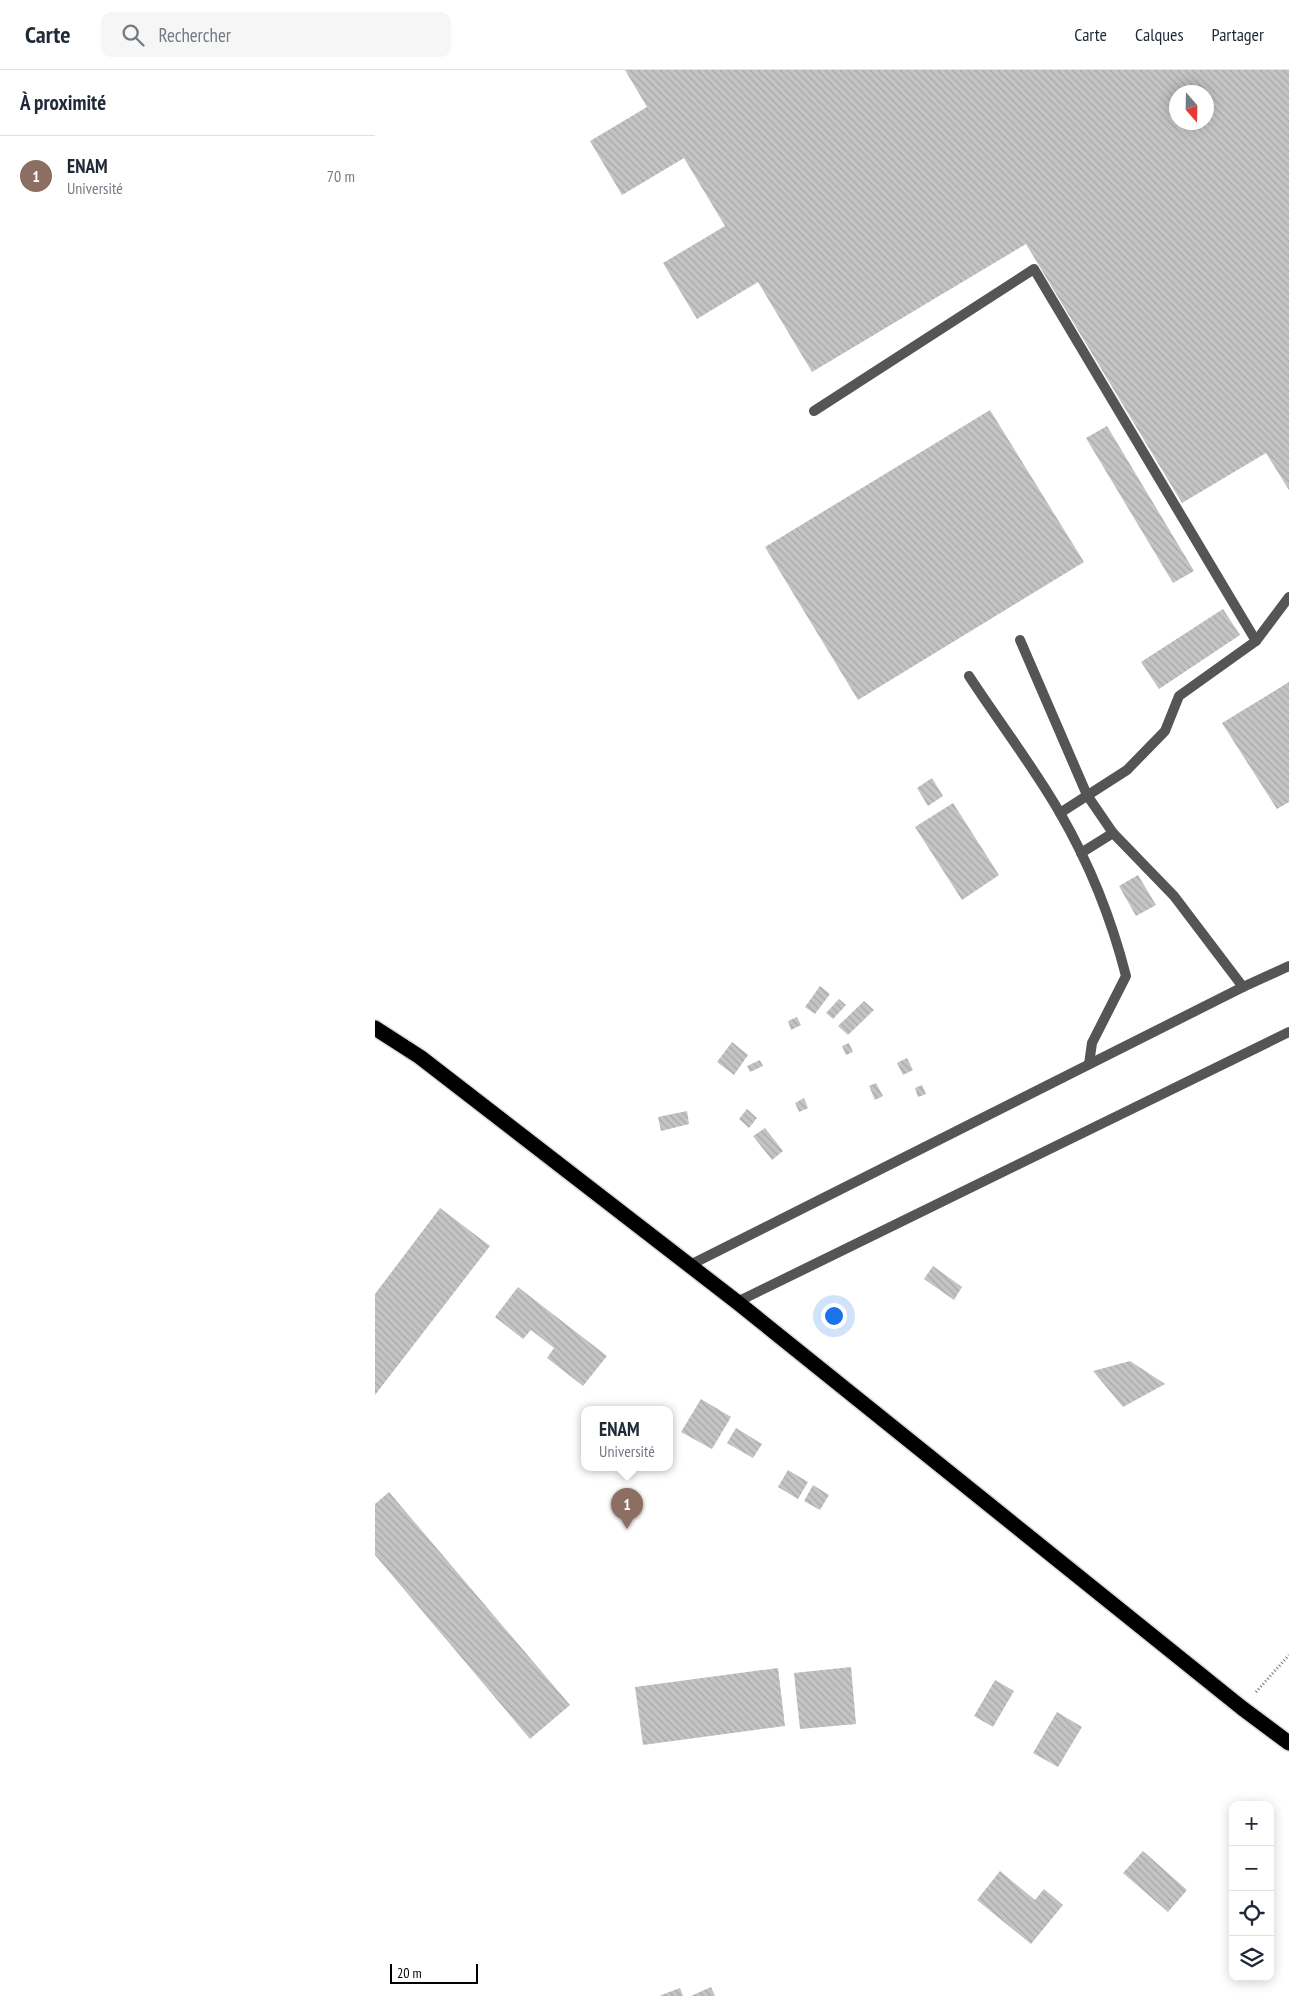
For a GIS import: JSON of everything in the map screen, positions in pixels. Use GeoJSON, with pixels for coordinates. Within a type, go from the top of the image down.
{"type":"FeatureCollection","features":[{"type":"Feature","properties":{"kind":"highway"},"geometry":{"type":"LineString","coordinates":[[375,1028],[420,1057],[690,1265],[1242,1708],[1289,1742]]}},
{"type":"Feature","properties":{"kind":"street"},"geometry":{"type":"LineString","coordinates":[[814,411],[1034,269],[1256,641]]}},
{"type":"Feature","properties":{"kind":"street"},"geometry":{"type":"LineString","coordinates":[[1060,813],[1127,770],[1165,731],[1179,696],[1256,641],[1289,597]]}},
{"type":"Feature","properties":{"kind":"street"},"geometry":{"type":"LineString","coordinates":[[1020,640],[1087,795],[1113,833],[1174,896],[1243,987]]}},
{"type":"Feature","properties":{"kind":"street"},"geometry":{"type":"LineString","coordinates":[[969,676],[1060,813],[1081,853],[1119,949],[1127,976],[1108,1008],[1092,1043],[1089,1064]]}},
{"type":"Feature","properties":{"kind":"street"},"geometry":{"type":"LineString","coordinates":[[1081,853],[1113,833]]}},
{"type":"Feature","properties":{"kind":"street"},"geometry":{"type":"LineString","coordinates":[[690,1265],[1243,987],[1289,966]]}},
{"type":"Feature","properties":{"kind":"street"},"geometry":{"type":"LineString","coordinates":[[737,1302],[1289,1032]]}},
{"type":"Feature","properties":{"kind":"path"},"geometry":{"type":"LineString","coordinates":[[1242,1708],[1289,1655]]}},
{"type":"Feature","properties":{"kind":"building"},"geometry":{"type":"Polygon","coordinates":[[[625,70],[1289,70],[1289,490],[1266,453],[1182,503],[1026,244],[812,372],[758,282],[697,319],[663,263],[725,226],[684,158],[622,195],[590,141],[647,107],[625,70]]]}},
{"type":"Feature","properties":{"kind":"building"},"geometry":{"type":"Polygon","coordinates":[[[990,410],[1084,562],[858,700],[765,547],[990,410]]]}},
{"type":"Feature","properties":{"kind":"building"},"geometry":{"type":"Polygon","coordinates":[[[1107,426],[1194,571],[1173,583],[1086,438],[1107,426]]]}},
{"type":"Feature","properties":{"kind":"building"},"geometry":{"type":"Polygon","coordinates":[[[1223,609],[1240,635],[1159,689],[1141,662],[1223,609]]]}},
{"type":"Feature","properties":{"kind":"building"},"geometry":{"type":"Polygon","coordinates":[[[1289,682],[1289,802],[1277,809],[1222,723],[1289,682]]]}},
{"type":"Feature","properties":{"kind":"building"},"geometry":{"type":"Polygon","coordinates":[[[932,778],[943,796],[928,806],[917,788],[932,778]]]}},
{"type":"Feature","properties":{"kind":"building"},"geometry":{"type":"Polygon","coordinates":[[[953,803],[999,875],[962,900],[915,827],[953,803]]]}},
{"type":"Feature","properties":{"kind":"building"},"geometry":{"type":"Polygon","coordinates":[[[1138,875],[1156,905],[1136,916],[1119,886],[1138,875]]]}},
{"type":"Feature","properties":{"kind":"building"},"geometry":{"type":"Polygon","coordinates":[[[820,986],[830,994],[815,1014],[805,1007],[820,986]]]}},
{"type":"Feature","properties":{"kind":"building"},"geometry":{"type":"Polygon","coordinates":[[[839,999],[846,1005],[833,1019],[826,1013],[839,999]]]}},
{"type":"Feature","properties":{"kind":"building"},"geometry":{"type":"Polygon","coordinates":[[[864,1001],[874,1010],[848,1035],[838,1026],[864,1001]]]}},
{"type":"Feature","properties":{"kind":"building"},"geometry":{"type":"Polygon","coordinates":[[[797,1017],[801,1025],[791,1030],[788,1021],[797,1017]]]}},
{"type":"Feature","properties":{"kind":"building"},"geometry":{"type":"Polygon","coordinates":[[[732,1042],[748,1055],[734,1075],[717,1062],[732,1042]]]}},
{"type":"Feature","properties":{"kind":"building"},"geometry":{"type":"Polygon","coordinates":[[[849,1043],[853,1052],[846,1055],[842,1046],[849,1043]]]}},
{"type":"Feature","properties":{"kind":"building"},"geometry":{"type":"Polygon","coordinates":[[[907,1058],[913,1070],[903,1075],[897,1063],[907,1058]]]}},
{"type":"Feature","properties":{"kind":"building"},"geometry":{"type":"Polygon","coordinates":[[[760,1060],[763,1066],[750,1072],[747,1066],[760,1060]]]}},
{"type":"Feature","properties":{"kind":"building"},"geometry":{"type":"Polygon","coordinates":[[[876,1083],[883,1096],[875,1100],[869,1086],[876,1083]]]}},
{"type":"Feature","properties":{"kind":"building"},"geometry":{"type":"Polygon","coordinates":[[[922,1085],[926,1094],[918,1097],[915,1088],[922,1085]]]}},
{"type":"Feature","properties":{"kind":"building"},"geometry":{"type":"Polygon","coordinates":[[[804,1098],[808,1108],[799,1112],[795,1103],[804,1098]]]}},
{"type":"Feature","properties":{"kind":"building"},"geometry":{"type":"Polygon","coordinates":[[[747,1109],[757,1118],[749,1128],[739,1119],[747,1109]]]}},
{"type":"Feature","properties":{"kind":"building"},"geometry":{"type":"Polygon","coordinates":[[[687,1111],[689,1124],[661,1131],[658,1117],[687,1111]]]}},
{"type":"Feature","properties":{"kind":"building"},"geometry":{"type":"Polygon","coordinates":[[[765,1128],[783,1151],[772,1160],[753,1136],[765,1128]]]}},
{"type":"Feature","properties":{"kind":"building"},"geometry":{"type":"Polygon","coordinates":[[[440,1208],[490,1246],[375,1395],[375,1294],[440,1208]]]}},
{"type":"Feature","properties":{"kind":"building"},"geometry":{"type":"Polygon","coordinates":[[[933,1266],[962,1287],[954,1300],[924,1279],[933,1266]]]}},
{"type":"Feature","properties":{"kind":"building"},"geometry":{"type":"Polygon","coordinates":[[[518,1287],[607,1356],[583,1386],[547,1358],[554,1348],[531,1330],[523,1339],[495,1317],[518,1287]]]}},
{"type":"Feature","properties":{"kind":"building"},"geometry":{"type":"Polygon","coordinates":[[[1130,1361],[1165,1384],[1123,1407],[1093,1371],[1130,1361]]]}},
{"type":"Feature","properties":{"kind":"building"},"geometry":{"type":"Polygon","coordinates":[[[701,1399],[731,1417],[712,1449],[681,1432],[701,1399]]]}},
{"type":"Feature","properties":{"kind":"building"},"geometry":{"type":"Polygon","coordinates":[[[736,1428],[762,1444],[753,1458],[727,1443],[736,1428]]]}},
{"type":"Feature","properties":{"kind":"building"},"geometry":{"type":"Polygon","coordinates":[[[788,1470],[808,1482],[798,1499],[778,1487],[788,1470]]]}},
{"type":"Feature","properties":{"kind":"building"},"geometry":{"type":"Polygon","coordinates":[[[813,1485],[829,1495],[820,1510],[804,1501],[813,1485]]]}},
{"type":"Feature","properties":{"kind":"building"},"geometry":{"type":"Polygon","coordinates":[[[389,1492],[570,1705],[530,1739],[375,1555],[375,1504],[389,1492]]]}},
{"type":"Feature","properties":{"kind":"building"},"geometry":{"type":"Polygon","coordinates":[[[851,1667],[856,1724],[800,1729],[794,1673],[851,1667]]]}},
{"type":"Feature","properties":{"kind":"building"},"geometry":{"type":"Polygon","coordinates":[[[778,1668],[785,1726],[643,1745],[635,1687],[778,1668]]]}},
{"type":"Feature","properties":{"kind":"building"},"geometry":{"type":"Polygon","coordinates":[[[995,1680],[1014,1691],[993,1727],[974,1716],[995,1680]]]}},
{"type":"Feature","properties":{"kind":"building"},"geometry":{"type":"Polygon","coordinates":[[[1057,1712],[1082,1727],[1058,1767],[1033,1753],[1057,1712]]]}},
{"type":"Feature","properties":{"kind":"building"},"geometry":{"type":"Polygon","coordinates":[[[1143,1851],[1187,1890],[1168,1912],[1123,1873],[1143,1851]]]}},
{"type":"Feature","properties":{"kind":"building"},"geometry":{"type":"Polygon","coordinates":[[[1000,1871],[1035,1900],[1044,1889],[1063,1905],[1031,1944],[977,1900],[1000,1871]]]}},
{"type":"Feature","properties":{"kind":"building"},"geometry":{"type":"Polygon","coordinates":[[[711,1987],[715,1996],[691,1996],[711,1987]]]}},
{"type":"Feature","properties":{"kind":"building"},"geometry":{"type":"Polygon","coordinates":[[[680,1988],[683,1996],[659,1996],[680,1988]]]}},
{"type":"Feature","properties":{"kind":"place","name":"ENAM"},"geometry":{"type":"Point","coordinates":[627,1529]}}]}
